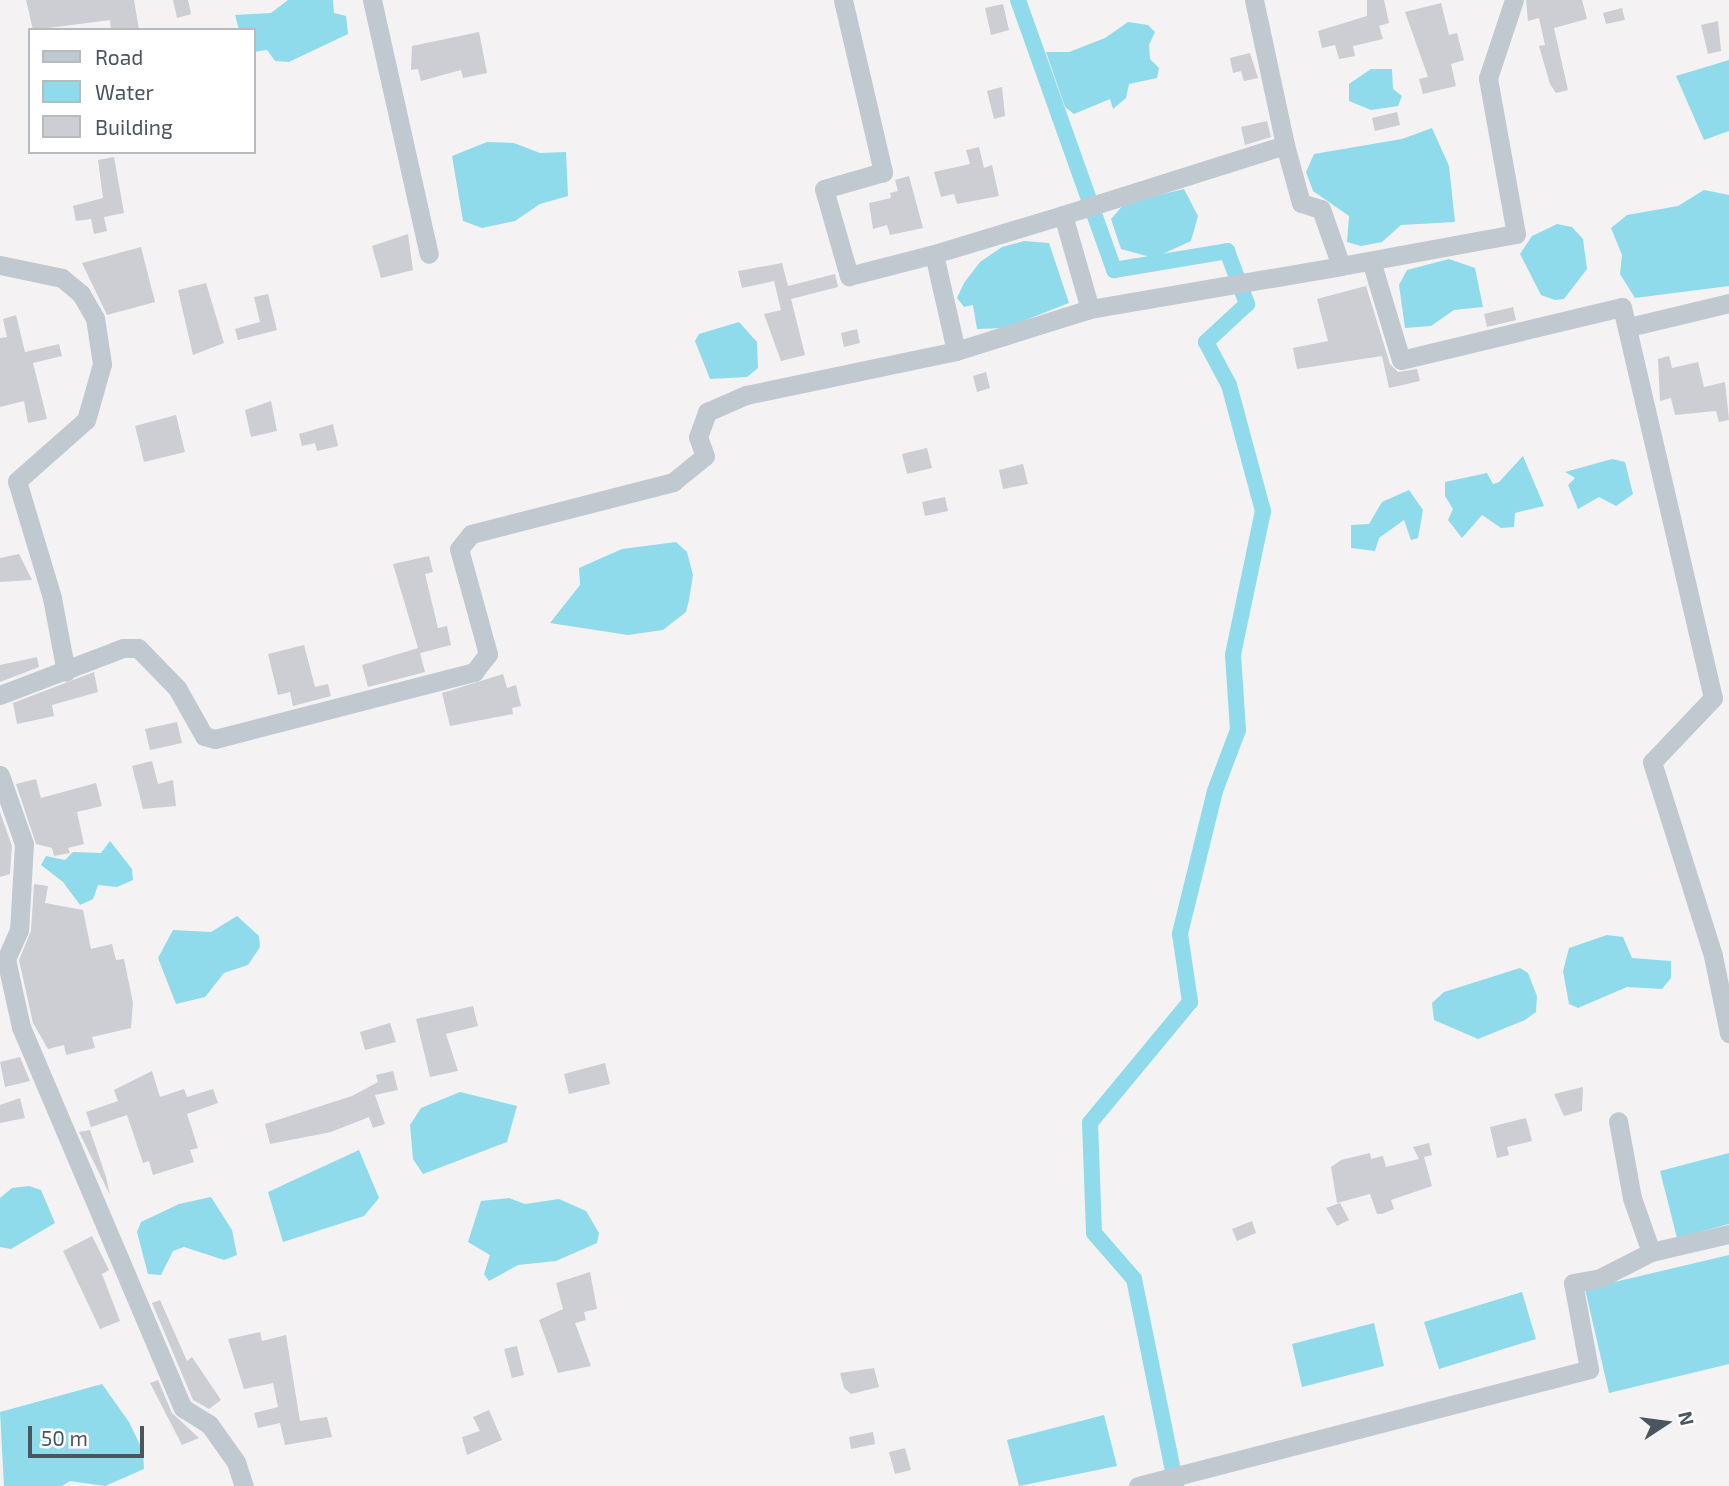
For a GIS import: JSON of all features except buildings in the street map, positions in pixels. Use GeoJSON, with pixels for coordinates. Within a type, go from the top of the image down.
{"type":"FeatureCollection","features":[{"type":"Feature","properties":{"kind":"street"},"geometry":{"type":"LineString","coordinates":[[372,0],[429,254]]}},
{"type":"Feature","properties":{"kind":"street"},"geometry":{"type":"LineString","coordinates":[[842,0],[883,172],[824,189],[849,276],[934,254],[1285,145]]}},
{"type":"Feature","properties":{"kind":"street"},"geometry":{"type":"LineString","coordinates":[[1255,0],[1285,145],[1301,203],[1321,209],[1341,266]]}},
{"type":"Feature","properties":{"kind":"street"},"geometry":{"type":"LineString","coordinates":[[0,695],[123,648],[138,648],[177,688],[204,736],[215,739],[474,672],[488,654],[459,549],[471,534],[673,482],[705,456],[698,437],[707,412],[746,395],[956,351],[1090,309],[1215,284],[1372,264],[1516,234],[1488,78],[1514,0]]}},
{"type":"Feature","properties":{"kind":"street"},"geometry":{"type":"LineString","coordinates":[[1063,215],[1090,309]]}},
{"type":"Feature","properties":{"kind":"street"},"geometry":{"type":"LineString","coordinates":[[934,254],[956,351]]}},
{"type":"Feature","properties":{"kind":"street"},"geometry":{"type":"LineString","coordinates":[[1372,264],[1401,360],[1622,307],[1629,327],[1713,698],[1652,762],[1721,954],[1729,1033]]}},
{"type":"Feature","properties":{"kind":"street"},"geometry":{"type":"LineString","coordinates":[[0,265],[62,278],[81,294],[95,318],[102,364],[86,419],[16,481],[52,598],[66,672]]}},
{"type":"Feature","properties":{"kind":"street"},"geometry":{"type":"LineString","coordinates":[[1629,327],[1729,303]]}},
{"type":"Feature","properties":{"kind":"street"},"geometry":{"type":"LineString","coordinates":[[0,775],[24,844],[19,930],[6,959],[21,1027],[183,1408],[209,1424],[236,1462],[244,1486]]}},
{"type":"Feature","properties":{"kind":"street"},"geometry":{"type":"LineString","coordinates":[[1618,1121],[1632,1198],[1651,1252]]}},
{"type":"Feature","properties":{"kind":"street"},"geometry":{"type":"LineString","coordinates":[[1143,1484],[1194,1473],[1589,1368],[1573,1283],[1600,1278],[1651,1252],[1729,1234]]}},
{"type":"Feature","properties":{"kind":"water"},"geometry":{"type":"Polygon","coordinates":[[[288,0],[333,0],[334,13],[346,16],[348,34],[289,62],[275,61],[267,50],[256,52],[256,28],[238,28],[235,15],[271,13],[288,0]]]}},
{"type":"Feature","properties":{"kind":"water"},"geometry":{"type":"Polygon","coordinates":[[[1128,22],[1148,25],[1155,32],[1149,45],[1150,59],[1159,68],[1157,78],[1129,84],[1126,98],[1113,109],[1110,99],[1074,114],[1065,107],[1046,52],[1069,52],[1105,38],[1128,22]]]}},
{"type":"Feature","properties":{"kind":"water"},"geometry":{"type":"Polygon","coordinates":[[[1729,60],[1729,131],[1704,140],[1676,76],[1729,60]]]}},
{"type":"Feature","properties":{"kind":"water"},"geometry":{"type":"Polygon","coordinates":[[[1371,69],[1392,69],[1393,89],[1402,96],[1398,106],[1371,110],[1349,101],[1349,84],[1371,69]]]}},
{"type":"Feature","properties":{"kind":"water"},"geometry":{"type":"Polygon","coordinates":[[[1432,128],[1449,166],[1455,222],[1401,225],[1382,242],[1361,246],[1347,242],[1349,216],[1313,191],[1306,172],[1314,154],[1402,139],[1432,128]]]}},
{"type":"Feature","properties":{"kind":"water"},"geometry":{"type":"Polygon","coordinates":[[[487,142],[514,143],[540,153],[566,152],[568,196],[540,204],[515,221],[482,228],[463,221],[452,156],[487,142]]]}},
{"type":"Feature","properties":{"kind":"water"},"geometry":{"type":"Polygon","coordinates":[[[1184,189],[1198,216],[1191,241],[1154,258],[1121,249],[1111,219],[1125,203],[1184,189]]]}},
{"type":"Feature","properties":{"kind":"water"},"geometry":{"type":"Polygon","coordinates":[[[1704,190],[1729,195],[1729,286],[1635,298],[1620,274],[1622,255],[1611,228],[1627,215],[1678,206],[1704,190]]]}},
{"type":"Feature","properties":{"kind":"water"},"geometry":{"type":"Polygon","coordinates":[[[1557,224],[1572,227],[1583,239],[1587,269],[1564,299],[1555,300],[1541,295],[1520,254],[1532,236],[1557,224]]]}},
{"type":"Feature","properties":{"kind":"water"},"geometry":{"type":"Polygon","coordinates":[[[1024,241],[1049,243],[1069,303],[1005,328],[977,329],[973,305],[964,307],[957,298],[964,283],[980,262],[1002,247],[1024,241]]]}},
{"type":"Feature","properties":{"kind":"water"},"geometry":{"type":"Polygon","coordinates":[[[1449,259],[1475,268],[1483,307],[1454,310],[1431,326],[1405,328],[1399,285],[1407,270],[1449,259]]]}},
{"type":"Feature","properties":{"kind":"water"},"geometry":{"type":"Polygon","coordinates":[[[739,322],[757,342],[758,368],[747,377],[710,379],[695,341],[699,334],[739,322]]]}},
{"type":"Feature","properties":{"kind":"water"},"geometry":{"type":"Polygon","coordinates":[[[1523,456],[1544,506],[1515,513],[1514,527],[1501,528],[1482,515],[1462,538],[1448,520],[1453,509],[1445,496],[1445,482],[1487,473],[1493,484],[1499,482],[1523,456]]]}},
{"type":"Feature","properties":{"kind":"water"},"geometry":{"type":"Polygon","coordinates":[[[1612,459],[1625,462],[1633,494],[1616,506],[1599,497],[1578,509],[1568,485],[1575,478],[1565,472],[1612,459]]]}},
{"type":"Feature","properties":{"kind":"water"},"geometry":{"type":"Polygon","coordinates":[[[1409,490],[1423,510],[1418,538],[1411,540],[1404,520],[1379,538],[1375,551],[1351,548],[1351,525],[1369,524],[1382,502],[1409,490]]]}},
{"type":"Feature","properties":{"kind":"water"},"geometry":{"type":"Polygon","coordinates":[[[676,542],[687,552],[693,575],[686,612],[663,630],[628,635],[550,623],[580,585],[579,568],[622,549],[676,542]]]}},
{"type":"Feature","properties":{"kind":"water"},"geometry":{"type":"Polygon","coordinates":[[[110,841],[132,869],[133,880],[117,887],[98,885],[93,899],[80,905],[63,882],[41,865],[46,856],[65,860],[73,852],[101,853],[110,841]]]}},
{"type":"Feature","properties":{"kind":"water"},"geometry":{"type":"Polygon","coordinates":[[[237,916],[259,936],[260,947],[248,965],[224,973],[205,997],[176,1004],[158,958],[173,930],[211,932],[237,916]]]}},
{"type":"Feature","properties":{"kind":"water"},"geometry":{"type":"Polygon","coordinates":[[[1607,935],[1623,937],[1632,958],[1671,961],[1671,978],[1662,989],[1627,987],[1578,1008],[1569,1004],[1563,971],[1569,948],[1607,935]]]}},
{"type":"Feature","properties":{"kind":"water"},"geometry":{"type":"Polygon","coordinates":[[[1520,968],[1528,973],[1537,996],[1536,1012],[1525,1020],[1478,1039],[1434,1020],[1432,1003],[1444,992],[1520,968]]]}},
{"type":"Feature","properties":{"kind":"water"},"geometry":{"type":"Polygon","coordinates":[[[460,1092],[517,1106],[507,1142],[423,1174],[413,1159],[410,1125],[421,1108],[460,1092]]]}},
{"type":"Feature","properties":{"kind":"water"},"geometry":{"type":"Polygon","coordinates":[[[359,1150],[379,1198],[364,1216],[283,1242],[268,1192],[359,1150]]]}},
{"type":"Feature","properties":{"kind":"water"},"geometry":{"type":"Polygon","coordinates":[[[1729,1153],[1729,1224],[1677,1238],[1660,1171],[1729,1153]]]}},
{"type":"Feature","properties":{"kind":"water"},"geometry":{"type":"Polygon","coordinates":[[[29,1186],[41,1190],[55,1223],[11,1249],[0,1247],[0,1198],[12,1188],[29,1186]]]}},
{"type":"Feature","properties":{"kind":"water"},"geometry":{"type":"Polygon","coordinates":[[[211,1197],[232,1230],[237,1255],[224,1260],[184,1247],[173,1251],[161,1275],[148,1274],[137,1232],[141,1222],[179,1204],[211,1197]]]}},
{"type":"Feature","properties":{"kind":"water"},"geometry":{"type":"Polygon","coordinates":[[[509,1198],[525,1204],[559,1199],[586,1211],[599,1233],[597,1243],[556,1261],[518,1265],[489,1281],[484,1274],[490,1255],[468,1242],[481,1201],[509,1198]]]}},
{"type":"Feature","properties":{"kind":"water"},"geometry":{"type":"Polygon","coordinates":[[[1729,1255],[1729,1364],[1609,1393],[1585,1289],[1729,1255]]]}},
{"type":"Feature","properties":{"kind":"water"},"geometry":{"type":"Polygon","coordinates":[[[1522,1292],[1536,1339],[1439,1369],[1424,1322],[1522,1292]]]}},
{"type":"Feature","properties":{"kind":"water"},"geometry":{"type":"Polygon","coordinates":[[[1374,1323],[1384,1366],[1302,1387],[1292,1344],[1374,1323]]]}},
{"type":"Feature","properties":{"kind":"water"},"geometry":{"type":"Polygon","coordinates":[[[102,1384],[129,1422],[143,1451],[144,1469],[105,1486],[70,1481],[62,1486],[4,1486],[0,1412],[102,1384]]]}},
{"type":"Feature","properties":{"kind":"water"},"geometry":{"type":"Polygon","coordinates":[[[1104,1415],[1117,1466],[1019,1486],[1007,1440],[1104,1415]]]}},
{"type":"Feature","properties":{"kind":"waterway"},"geometry":{"type":"LineString","coordinates":[[1018,0],[1114,270],[1227,251],[1247,304],[1206,342],[1229,385],[1263,511],[1233,655],[1238,730],[1215,791],[1180,934],[1190,1002],[1090,1123],[1094,1233],[1134,1279],[1176,1486]]}}]}
